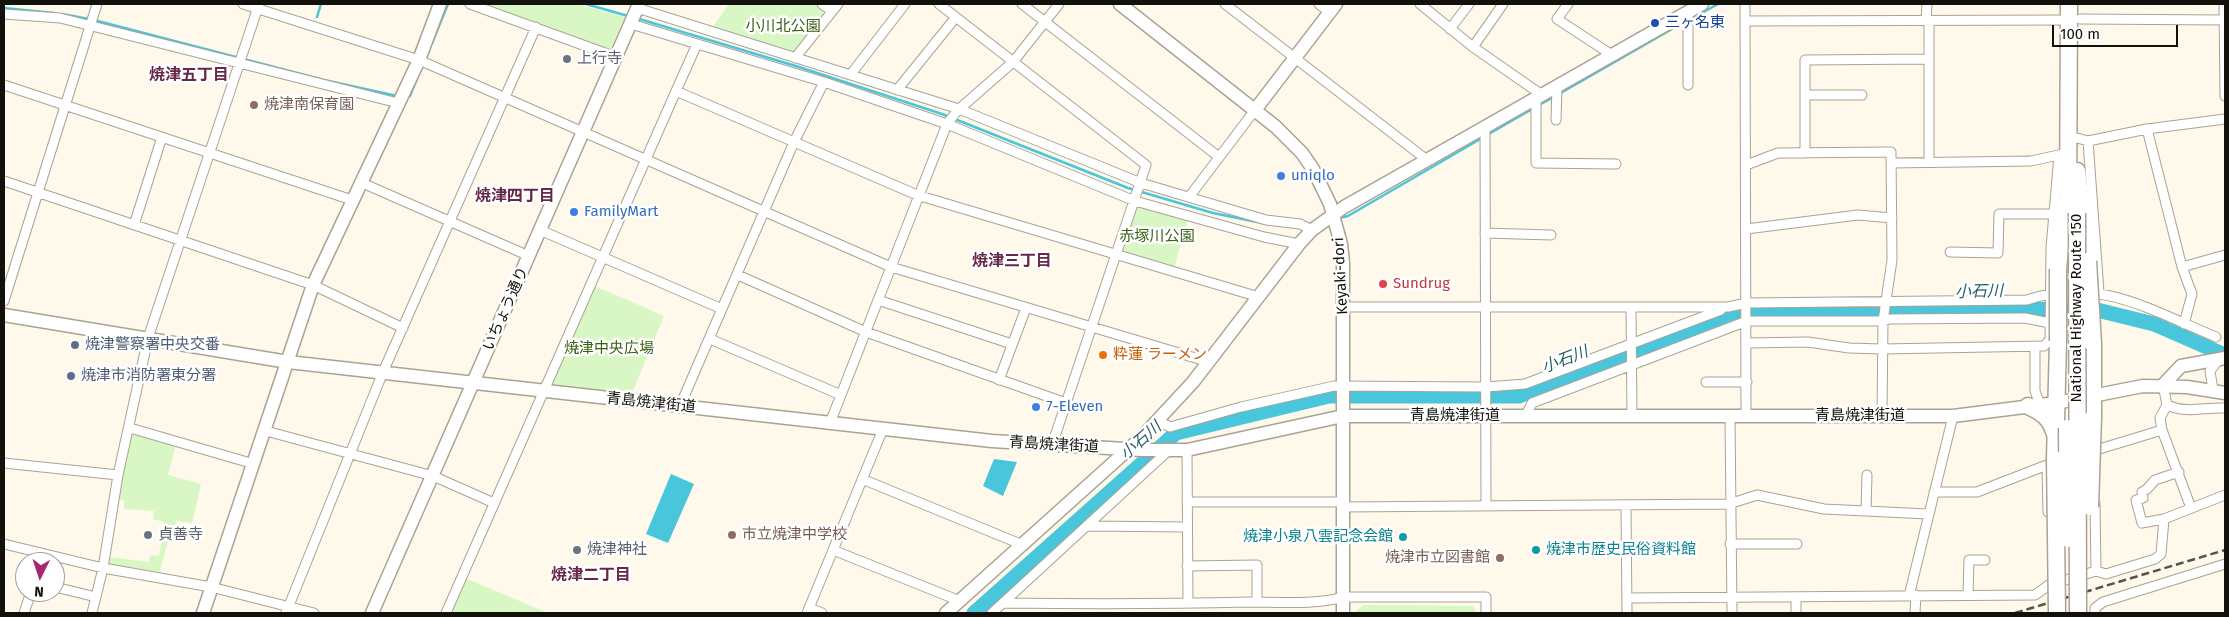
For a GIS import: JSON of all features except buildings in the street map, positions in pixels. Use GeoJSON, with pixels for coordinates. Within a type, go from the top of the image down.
{"type":"FeatureCollection","features":[{"type":"Feature","properties":{"kind":"highway","name":"National Highway Route 150"},"geometry":{"type":"LineString","coordinates":[[2067,613],[2066,214],[2072,174],[2083,140],[2074,12]]}},
{"type":"Feature","properties":{"kind":"highway","name":"National Highway Route 150"},"geometry":{"type":"LineString","coordinates":[[2072,174],[2064,154],[2074,12]]}},
{"type":"Feature","properties":{"kind":"highway"},"geometry":{"type":"LineString","coordinates":[[2072,174],[2083,204],[2093,344],[2092,611]]}},
{"type":"Feature","properties":{"kind":"highway"},"geometry":{"type":"LineString","coordinates":[[2055,436],[2041,405],[2058,341],[2058,269],[2072,174]]}},
{"type":"Feature","properties":{"kind":"highway","name":"National Highway Route 150"},"geometry":{"type":"LineString","coordinates":[[2066,214],[2077,613]]}},
{"type":"Feature","properties":{"kind":"highway"},"geometry":{"type":"LineString","coordinates":[[2041,405],[2052,424],[2055,436],[2057,613]]}},
{"type":"Feature","properties":{"kind":"street"},"geometry":{"type":"LineString","coordinates":[[4,301],[97,4]]}},
{"type":"Feature","properties":{"kind":"street"},"geometry":{"type":"LineString","coordinates":[[243,4],[258,6],[419,60],[891,267],[1209,362]]}},
{"type":"Feature","properties":{"kind":"street"},"geometry":{"type":"LineString","coordinates":[[203,613],[266,431],[313,285],[419,60],[440,4]]}},
{"type":"Feature","properties":{"kind":"street"},"geometry":{"type":"LineString","coordinates":[[470,4],[616,56]]}},
{"type":"Feature","properties":{"kind":"street"},"geometry":{"type":"LineString","coordinates":[[795,58],[835,8],[822,4]]}},
{"type":"Feature","properties":{"kind":"street"},"geometry":{"type":"LineString","coordinates":[[851,74],[905,4]]}},
{"type":"Feature","properties":{"kind":"street"},"geometry":{"type":"LineString","coordinates":[[939,4],[1146,165],[1141,185],[1052,445]]}},
{"type":"Feature","properties":{"kind":"street"},"geometry":{"type":"LineString","coordinates":[[1022,4],[1219,157]]}},
{"type":"Feature","properties":{"kind":"street"},"geometry":{"type":"LineString","coordinates":[[830,423],[948,122],[958,110],[1012,62],[1059,4]]}},
{"type":"Feature","properties":{"kind":"street","name":"Keyaki-dori"},"geometry":{"type":"LineString","coordinates":[[1120,4],[1288,138],[1307,161],[1323,186],[1334,214],[1342,253],[1343,613]]}},
{"type":"Feature","properties":{"kind":"street"},"geometry":{"type":"LineString","coordinates":[[1225,4],[1427,160]]}},
{"type":"Feature","properties":{"kind":"street"},"geometry":{"type":"LineString","coordinates":[[1189,197],[1333,8],[1319,4]]}},
{"type":"Feature","properties":{"kind":"street"},"geometry":{"type":"LineString","coordinates":[[1420,4],[1539,96]]}},
{"type":"Feature","properties":{"kind":"street"},"geometry":{"type":"LineString","coordinates":[[1450,29],[1469,4]]}},
{"type":"Feature","properties":{"kind":"street"},"geometry":{"type":"LineString","coordinates":[[1474,47],[1503,4]]}},
{"type":"Feature","properties":{"kind":"street"},"geometry":{"type":"LineString","coordinates":[[1568,4],[1557,19],[1612,55]]}},
{"type":"Feature","properties":{"kind":"street"},"geometry":{"type":"LineString","coordinates":[[946,613],[1158,421],[1209,362],[1299,244],[1312,230],[1334,214],[1427,160],[1702,4]]}},
{"type":"Feature","properties":{"kind":"street"},"geometry":{"type":"LineString","coordinates":[[1746,4],[1746,416]]}},
{"type":"Feature","properties":{"kind":"street"},"geometry":{"type":"LineString","coordinates":[[1927,4],[1930,162]]}},
{"type":"Feature","properties":{"kind":"street"},"geometry":{"type":"LineString","coordinates":[[2224,4],[2225,96]]}},
{"type":"Feature","properties":{"kind":"street"},"geometry":{"type":"LineString","coordinates":[[92,613],[104,568],[118,475],[130,428],[148,338],[258,6]]}},
{"type":"Feature","properties":{"kind":"street"},"geometry":{"type":"LineString","coordinates":[[1688,12],[1688,85]]}},
{"type":"Feature","properties":{"kind":"street"},"geometry":{"type":"LineString","coordinates":[[1745,21],[1928,20],[2074,12],[2224,20]]}},
{"type":"Feature","properties":{"kind":"street"},"geometry":{"type":"LineString","coordinates":[[635,13],[851,74],[958,110],[1141,185],[1266,220],[1300,224],[1312,230]]}},
{"type":"Feature","properties":{"kind":"street"},"geometry":{"type":"LineString","coordinates":[[635,13],[697,44],[948,122],[1136,199],[1276,240],[1299,244]]}},
{"type":"Feature","properties":{"kind":"street","name":"いちょう通り"},"geometry":{"type":"LineString","coordinates":[[372,613],[635,13]]}},
{"type":"Feature","properties":{"kind":"street"},"geometry":{"type":"LineString","coordinates":[[4,14],[60,18],[398,103]]}},
{"type":"Feature","properties":{"kind":"street"},"geometry":{"type":"LineString","coordinates":[[897,90],[956,17]]}},
{"type":"Feature","properties":{"kind":"street"},"geometry":{"type":"LineString","coordinates":[[288,610],[383,372],[536,27]]}},
{"type":"Feature","properties":{"kind":"street"},"geometry":{"type":"LineString","coordinates":[[446,613],[697,44]]}},
{"type":"Feature","properties":{"kind":"street"},"geometry":{"type":"LineString","coordinates":[[1805,153],[1805,60],[1929,59]]}},
{"type":"Feature","properties":{"kind":"street"},"geometry":{"type":"LineString","coordinates":[[680,406],[766,211],[794,142],[824,82]]}},
{"type":"Feature","properties":{"kind":"street"},"geometry":{"type":"LineString","coordinates":[[4,85],[352,200]]}},
{"type":"Feature","properties":{"kind":"street"},"geometry":{"type":"LineString","coordinates":[[1556,86],[1556,120]]}},
{"type":"Feature","properties":{"kind":"street"},"geometry":{"type":"LineString","coordinates":[[676,91],[918,195],[1259,296]]}},
{"type":"Feature","properties":{"kind":"street"},"geometry":{"type":"LineString","coordinates":[[1805,95],[1862,95]]}},
{"type":"Feature","properties":{"kind":"street"},"geometry":{"type":"LineString","coordinates":[[1539,96],[1536,164],[1616,164]]}},
{"type":"Feature","properties":{"kind":"street"},"geometry":{"type":"LineString","coordinates":[[2099,292],[2083,140],[2147,129],[2225,119]]}},
{"type":"Feature","properties":{"kind":"street"},"geometry":{"type":"LineString","coordinates":[[1485,127],[1486,505]]}},
{"type":"Feature","properties":{"kind":"street"},"geometry":{"type":"LineString","coordinates":[[2147,129],[2182,267],[2192,294],[2184,324]]}},
{"type":"Feature","properties":{"kind":"street"},"geometry":{"type":"LineString","coordinates":[[134,225],[162,137]]}},
{"type":"Feature","properties":{"kind":"street"},"geometry":{"type":"LineString","coordinates":[[1746,165],[1778,153],[1891,152],[1892,260],[1883,321],[1882,416]]}},
{"type":"Feature","properties":{"kind":"street"},"geometry":{"type":"LineString","coordinates":[[1747,343],[1808,342],[1849,348],[1882,349],[2044,346],[2050,340],[2049,296],[2066,214],[2064,154],[2031,161],[1891,163]]}},
{"type":"Feature","properties":{"kind":"street"},"geometry":{"type":"LineString","coordinates":[[4,181],[313,285],[403,328]]}},
{"type":"Feature","properties":{"kind":"street"},"geometry":{"type":"LineString","coordinates":[[360,182],[529,256]]}},
{"type":"Feature","properties":{"kind":"street"},"geometry":{"type":"LineString","coordinates":[[1950,252],[1998,253],[1999,214],[2066,214]]}},
{"type":"Feature","properties":{"kind":"street"},"geometry":{"type":"LineString","coordinates":[[1746,229],[1858,215],[1892,218]]}},
{"type":"Feature","properties":{"kind":"street"},"geometry":{"type":"LineString","coordinates":[[540,230],[722,309]]}},
{"type":"Feature","properties":{"kind":"street"},"geometry":{"type":"LineString","coordinates":[[1486,234],[1551,235]]}},
{"type":"Feature","properties":{"kind":"street"},"geometry":{"type":"LineString","coordinates":[[2182,267],[2225,255]]}},
{"type":"Feature","properties":{"kind":"street"},"geometry":{"type":"LineString","coordinates":[[738,275],[866,332],[1066,403]]}},
{"type":"Feature","properties":{"kind":"street"},"geometry":{"type":"LineString","coordinates":[[1343,307],[1728,307],[1747,304],[2027,300],[2049,296],[2099,292],[2141,304],[2216,337]]}},
{"type":"Feature","properties":{"kind":"street"},"geometry":{"type":"LineString","coordinates":[[878,300],[1012,344]]}},
{"type":"Feature","properties":{"kind":"street"},"geometry":{"type":"LineString","coordinates":[[1158,421],[1170,427],[1242,407],[1334,386],[1486,387],[1525,384],[1728,307]]}},
{"type":"Feature","properties":{"kind":"street"},"geometry":{"type":"LineString","coordinates":[[999,380],[1026,308]]}},
{"type":"Feature","properties":{"kind":"street"},"geometry":{"type":"LineString","coordinates":[[1631,308],[1632,416]]}},
{"type":"Feature","properties":{"kind":"street","name":"青島焼津街道"},"geometry":{"type":"LineString","coordinates":[[4,316],[288,362],[882,429],[1052,445],[1168,451],[1187,450],[1343,410],[1485,410],[1526,415],[1952,416],[2041,405],[2142,386],[2163,385],[2219,392]]}},
{"type":"Feature","properties":{"kind":"street"},"geometry":{"type":"LineString","coordinates":[[1526,415],[1532,403],[1747,321],[2026,318],[2050,322]]}},
{"type":"Feature","properties":{"kind":"street"},"geometry":{"type":"LineString","coordinates":[[710,339],[841,395]]}},
{"type":"Feature","properties":{"kind":"street"},"geometry":{"type":"LineString","coordinates":[[2035,346],[2035,391],[2041,405]]}},
{"type":"Feature","properties":{"kind":"street"},"geometry":{"type":"LineString","coordinates":[[2192,508],[2162,430],[2160,418],[2167,405],[2163,385],[2181,366],[2222,358]]}},
{"type":"Feature","properties":{"kind":"street"},"geometry":{"type":"LineString","coordinates":[[2219,392],[2210,371],[2222,358]]}},
{"type":"Feature","properties":{"kind":"street"},"geometry":{"type":"LineString","coordinates":[[1706,382],[1747,382]]}},
{"type":"Feature","properties":{"kind":"street"},"geometry":{"type":"LineString","coordinates":[[2167,405],[2179,410],[2191,411],[2225,408]]}},
{"type":"Feature","properties":{"kind":"street"},"geometry":{"type":"LineString","coordinates":[[1730,416],[1729,504],[1732,613]]}},
{"type":"Feature","properties":{"kind":"street"},"geometry":{"type":"LineString","coordinates":[[1915,613],[1913,596],[1928,514],[1952,416]]}},
{"type":"Feature","properties":{"kind":"street"},"geometry":{"type":"LineString","coordinates":[[2092,417],[2098,417],[2096,450],[2096,571]]}},
{"type":"Feature","properties":{"kind":"street"},"geometry":{"type":"LineString","coordinates":[[130,428],[254,464]]}},
{"type":"Feature","properties":{"kind":"street"},"geometry":{"type":"LineString","coordinates":[[822,613],[809,611],[882,429]]}},
{"type":"Feature","properties":{"kind":"street"},"geometry":{"type":"LineString","coordinates":[[2096,450],[2162,430]]}},
{"type":"Feature","properties":{"kind":"street"},"geometry":{"type":"LineString","coordinates":[[266,431],[432,476],[494,503]]}},
{"type":"Feature","properties":{"kind":"street"},"geometry":{"type":"LineString","coordinates":[[1187,450],[1188,603]]}},
{"type":"Feature","properties":{"kind":"street"},"geometry":{"type":"LineString","coordinates":[[992,613],[1168,451]]}},
{"type":"Feature","properties":{"kind":"street"},"geometry":{"type":"LineString","coordinates":[[4,463],[118,475]]}},
{"type":"Feature","properties":{"kind":"street"},"geometry":{"type":"LineString","coordinates":[[1934,492],[1977,492],[2047,465],[2049,585]]}},
{"type":"Feature","properties":{"kind":"street"},"geometry":{"type":"LineString","coordinates":[[2179,472],[2155,480],[2142,492],[2143,498],[2136,500],[2142,523],[2164,519],[2225,494]]}},
{"type":"Feature","properties":{"kind":"street"},"geometry":{"type":"LineString","coordinates":[[1866,475],[1866,511]]}},
{"type":"Feature","properties":{"kind":"street"},"geometry":{"type":"LineString","coordinates":[[862,479],[1023,545]]}},
{"type":"Feature","properties":{"kind":"street"},"geometry":{"type":"LineString","coordinates":[[1188,502],[1486,505],[1729,504],[1756,495],[1824,509],[1928,514]]}},
{"type":"Feature","properties":{"kind":"street"},"geometry":{"type":"LineString","coordinates":[[1626,505],[1627,613]]}},
{"type":"Feature","properties":{"kind":"street"},"geometry":{"type":"LineString","coordinates":[[1627,598],[2035,595],[2049,585],[2096,571],[2106,574],[2156,559],[2161,554],[2164,519]]}},
{"type":"Feature","properties":{"kind":"street"},"geometry":{"type":"LineString","coordinates":[[1088,526],[1187,527]]}},
{"type":"Feature","properties":{"kind":"street"},"geometry":{"type":"LineString","coordinates":[[4,544],[104,568],[211,587],[288,610],[314,613]]}},
{"type":"Feature","properties":{"kind":"street"},"geometry":{"type":"LineString","coordinates":[[1730,544],[1797,544]]}},
{"type":"Feature","properties":{"kind":"street"},"geometry":{"type":"LineString","coordinates":[[833,550],[960,601]]}},
{"type":"Feature","properties":{"kind":"street"},"geometry":{"type":"LineString","coordinates":[[1968,595],[1968,560],[1985,560]]}},
{"type":"Feature","properties":{"kind":"street"},"geometry":{"type":"LineString","coordinates":[[2077,613],[2092,611],[2103,602],[2225,564]]}},
{"type":"Feature","properties":{"kind":"street"},"geometry":{"type":"LineString","coordinates":[[1187,566],[1257,565],[1257,602]]}},
{"type":"Feature","properties":{"kind":"street"},"geometry":{"type":"LineString","coordinates":[[65,589],[96,596]]}},
{"type":"Feature","properties":{"kind":"street"},"geometry":{"type":"LineString","coordinates":[[1004,603],[1131,609],[1188,603],[1303,602],[1334,600],[1344,597],[1486,597],[1486,613]]}},
{"type":"Feature","properties":{"kind":"street"},"geometry":{"type":"LineString","coordinates":[[1796,597],[1796,613]]}},
{"type":"Feature","properties":{"kind":"green space"},"geometry":{"type":"Polygon","coordinates":[[[483,4],[577,4],[625,17],[609,50],[483,4]]]}},
{"type":"Feature","properties":{"kind":"green space","name":"小川北公園"},"geometry":{"type":"Polygon","coordinates":[[[729,4],[814,4],[823,10],[823,16],[795,52],[791,54],[712,28],[729,4]]]}},
{"type":"Feature","properties":{"kind":"green space","name":"赤塚川公園"},"geometry":{"type":"Polygon","coordinates":[[[1141,206],[1188,219],[1174,268],[1124,253],[1122,250],[1137,207],[1141,206]]]}},
{"type":"Feature","properties":{"kind":"green space","name":"焼津中央広場"},"geometry":{"type":"Polygon","coordinates":[[[595,286],[664,316],[632,393],[552,384],[595,286]]]}},
{"type":"Feature","properties":{"kind":"green space"},"geometry":{"type":"Polygon","coordinates":[[[132,432],[176,444],[168,475],[201,484],[192,523],[177,521],[169,538],[159,574],[108,564],[109,557],[149,562],[150,555],[159,556],[164,522],[153,519],[154,511],[124,509],[124,500],[117,499],[132,432]]]}},
{"type":"Feature","properties":{"kind":"green space"},"geometry":{"type":"Polygon","coordinates":[[[465,578],[548,613],[450,613],[465,578]]]}},
{"type":"Feature","properties":{"kind":"green space"},"geometry":{"type":"Polygon","coordinates":[[[1364,605],[1473,606],[1477,613],[1356,613],[1364,605]]]}},
{"type":"Feature","properties":{"kind":"water"},"geometry":{"type":"Polygon","coordinates":[[[994,459],[1017,462],[1003,496],[983,486],[994,459]]]}},
{"type":"Feature","properties":{"kind":"water"},"geometry":{"type":"Polygon","coordinates":[[[671,474],[694,484],[668,543],[646,534],[671,474]]]}},
{"type":"Feature","properties":{"kind":"waterway"},"geometry":{"type":"LineString","coordinates":[[317,17],[321,4]]}},
{"type":"Feature","properties":{"kind":"waterway"},"geometry":{"type":"LineString","coordinates":[[432,43],[448,4]]}},
{"type":"Feature","properties":{"kind":"waterway"},"geometry":{"type":"LineString","coordinates":[[586,4],[628,16]]}},
{"type":"Feature","properties":{"kind":"waterway"},"geometry":{"type":"LineString","coordinates":[[1691,19],[1718,4]]}},
{"type":"Feature","properties":{"kind":"waterway"},"geometry":{"type":"LineString","coordinates":[[4,8],[54,13]]}},
{"type":"Feature","properties":{"kind":"waterway"},"geometry":{"type":"LineString","coordinates":[[62,14],[89,19]]}},
{"type":"Feature","properties":{"kind":"waterway"},"geometry":{"type":"LineString","coordinates":[[636,18],[799,67],[942,114],[1128,188],[1213,213],[1262,223]]}},
{"type":"Feature","properties":{"kind":"waterway"},"geometry":{"type":"LineString","coordinates":[[94,20],[324,80],[397,96]]}},
{"type":"Feature","properties":{"kind":"waterway"},"geometry":{"type":"LineString","coordinates":[[1559,94],[1686,21]]}},
{"type":"Feature","properties":{"kind":"waterway"},"geometry":{"type":"LineString","coordinates":[[407,96],[410,96],[418,76]]}},
{"type":"Feature","properties":{"kind":"waterway"},"geometry":{"type":"LineString","coordinates":[[1539,105],[1554,97]]}},
{"type":"Feature","properties":{"kind":"waterway"},"geometry":{"type":"LineString","coordinates":[[1487,135],[1534,108]]}},
{"type":"Feature","properties":{"kind":"waterway"},"geometry":{"type":"LineString","coordinates":[[1339,218],[1348,216],[1482,138]]}},
{"type":"Feature","properties":{"kind":"waterway","name":"小石川"},"geometry":{"type":"LineString","coordinates":[[974,613],[1176,433],[1329,396],[1519,396],[1734,312],[2093,309],[2154,324],[2225,355]]}},
{"type":"Feature","properties":{"kind":"waterway","name":"小石川"},"geometry":{"type":"LineString","coordinates":[[979,609],[985,613]]}},
{"type":"Feature","properties":{"kind":"railway"},"geometry":{"type":"LineString","coordinates":[[2015,613],[2225,550]]}},
{"type":"Feature","properties":{"kind":"place","name":"三ヶ名東"},"geometry":{"type":"Point","coordinates":[1655,23]}},
{"type":"Feature","properties":{"kind":"place","name":"上行寺"},"geometry":{"type":"Point","coordinates":[567,59]}},
{"type":"Feature","properties":{"kind":"place","name":"焼津南保育園"},"geometry":{"type":"Point","coordinates":[254,105]}},
{"type":"Feature","properties":{"kind":"place","name":"uniqlo"},"geometry":{"type":"Point","coordinates":[1281,176]}},
{"type":"Feature","properties":{"kind":"place","name":"FamilyMart"},"geometry":{"type":"Point","coordinates":[574,212]}},
{"type":"Feature","properties":{"kind":"place","name":"Sundrug"},"geometry":{"type":"Point","coordinates":[1383,284]}},
{"type":"Feature","properties":{"kind":"place","name":"焼津警察署中央交番"},"geometry":{"type":"Point","coordinates":[75,345]}},
{"type":"Feature","properties":{"kind":"place","name":"粋蓮 ラーメン"},"geometry":{"type":"Point","coordinates":[1103,355]}},
{"type":"Feature","properties":{"kind":"place","name":"焼津市消防署東分署"},"geometry":{"type":"Point","coordinates":[71,376]}},
{"type":"Feature","properties":{"kind":"place","name":"7-Eleven"},"geometry":{"type":"Point","coordinates":[1036,407]}},
{"type":"Feature","properties":{"kind":"place","name":"貞善寺"},"geometry":{"type":"Point","coordinates":[148,535]}},
{"type":"Feature","properties":{"kind":"place","name":"市立焼津中学校"},"geometry":{"type":"Point","coordinates":[732,535]}},
{"type":"Feature","properties":{"kind":"place","name":"焼津小泉八雲記念会館"},"geometry":{"type":"Point","coordinates":[1403,537]}},
{"type":"Feature","properties":{"kind":"place","name":"焼津神社"},"geometry":{"type":"Point","coordinates":[577,550]}},
{"type":"Feature","properties":{"kind":"place","name":"焼津市歴史民俗資料館"},"geometry":{"type":"Point","coordinates":[1536,550]}},
{"type":"Feature","properties":{"kind":"place","name":"焼津市立図書館"},"geometry":{"type":"Point","coordinates":[1500,558]}},
{"type":"Feature","properties":{"kind":"district","name":"焼津五丁目"},"geometry":{"type":"Point","coordinates":[189,76]}},
{"type":"Feature","properties":{"kind":"district","name":"焼津四丁目"},"geometry":{"type":"Point","coordinates":[515,197]}},
{"type":"Feature","properties":{"kind":"district","name":"焼津三丁目"},"geometry":{"type":"Point","coordinates":[1012,262]}},
{"type":"Feature","properties":{"kind":"district","name":"焼津二丁目"},"geometry":{"type":"Point","coordinates":[591,576]}}]}
